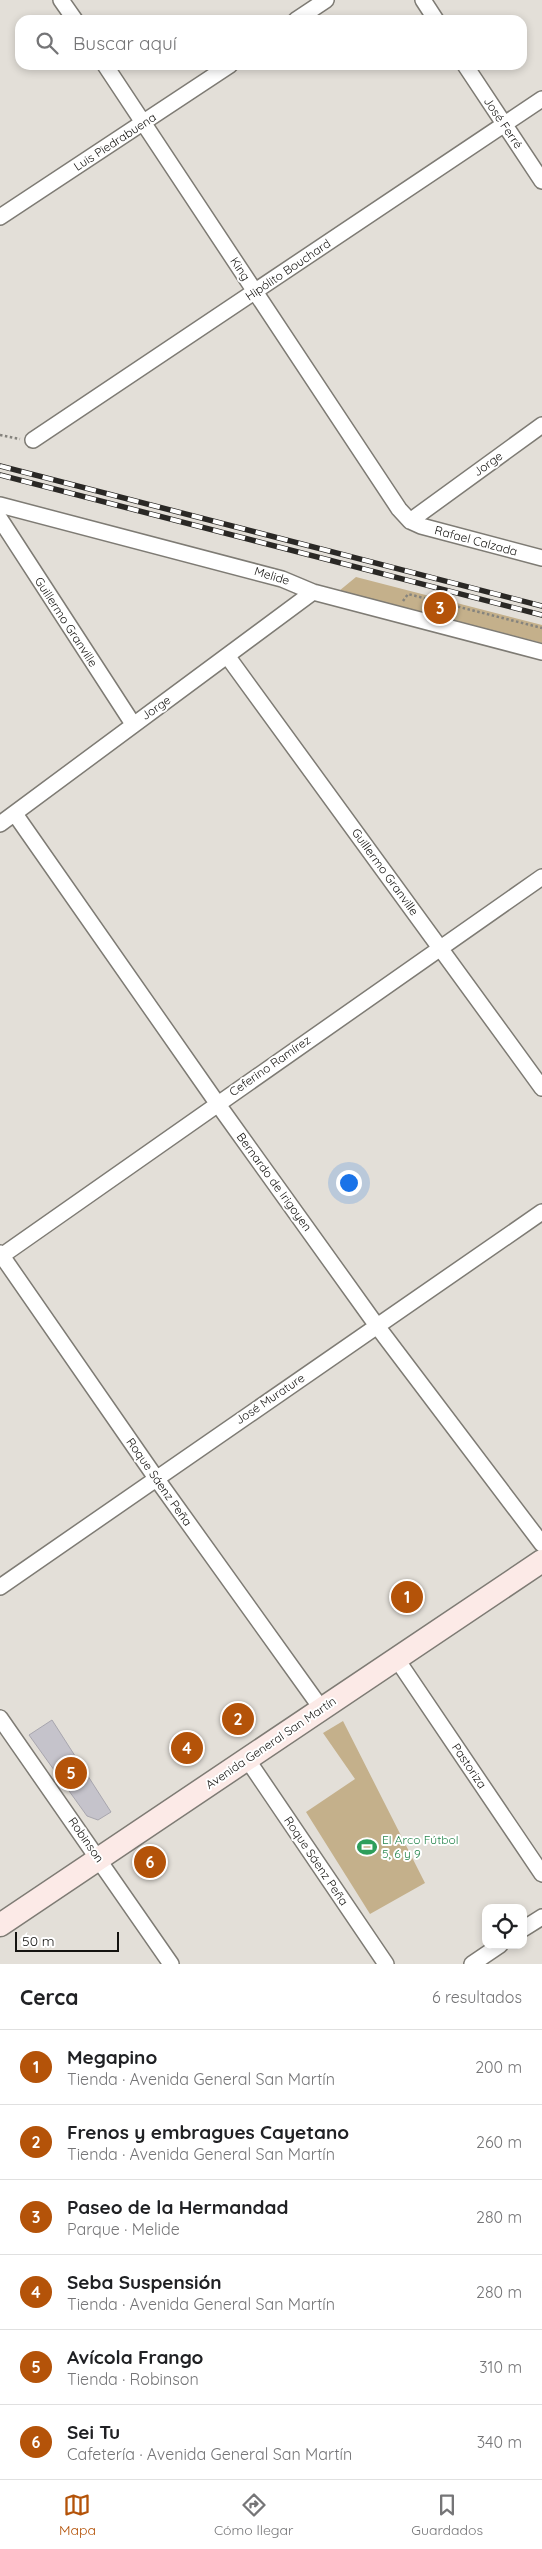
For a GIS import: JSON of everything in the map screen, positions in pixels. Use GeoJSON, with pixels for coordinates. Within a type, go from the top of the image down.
{"type":"FeatureCollection","features":[{"type":"Feature","properties":{"kind":"main road","name":"Avenida General San Martín"},"geometry":{"type":"LineString","coordinates":[[0,1925],[542,1561]]}},
{"type":"Feature","properties":{"kind":"street"},"geometry":{"type":"LineString","coordinates":[[61,0],[72,15]]}},
{"type":"Feature","properties":{"kind":"street"},"geometry":{"type":"LineString","coordinates":[[304,15],[326,0]]}},
{"type":"Feature","properties":{"kind":"street"},"geometry":{"type":"LineString","coordinates":[[423,0],[433,15]]}},
{"type":"Feature","properties":{"kind":"street","name":"King"},"geometry":{"type":"LineString","coordinates":[[108,70],[400,509],[410,521]]}},
{"type":"Feature","properties":{"kind":"street","name":"Luis Piedrabuena"},"geometry":{"type":"LineString","coordinates":[[0,217],[223,70]]}},
{"type":"Feature","properties":{"kind":"street","name":"José Ferré"},"geometry":{"type":"LineString","coordinates":[[468,70],[542,181]]}},
{"type":"Feature","properties":{"kind":"street","name":"Hipólito Bouchard"},"geometry":{"type":"LineString","coordinates":[[33,440],[542,99]]}},
{"type":"Feature","properties":{"kind":"street","name":"Jorge"},"geometry":{"type":"LineString","coordinates":[[410,521],[542,425]]}},
{"type":"Feature","properties":{"kind":"street","name":"Melide"},"geometry":{"type":"LineString","coordinates":[[0,505],[282,578],[313,592],[542,652]]}},
{"type":"Feature","properties":{"kind":"street","name":"Guillermo Granville"},"geometry":{"type":"LineString","coordinates":[[0,519],[133,724]]}},
{"type":"Feature","properties":{"kind":"street","name":"Rafael Calzada"},"geometry":{"type":"LineString","coordinates":[[410,521],[421,526],[542,558]]}},
{"type":"Feature","properties":{"kind":"street","name":"Jorge"},"geometry":{"type":"LineString","coordinates":[[0,824],[133,724],[228,657],[313,592]]}},
{"type":"Feature","properties":{"kind":"street","name":"Guillermo Granville"},"geometry":{"type":"LineString","coordinates":[[228,657],[542,1088]]}},
{"type":"Feature","properties":{"kind":"street","name":"Bernardo de Irigoyen"},"geometry":{"type":"LineString","coordinates":[[15,814],[217,1103],[377,1326],[542,1544]]}},
{"type":"Feature","properties":{"kind":"street","name":"Ceferino Ramírez"},"geometry":{"type":"LineString","coordinates":[[1,1255],[542,877]]}},
{"type":"Feature","properties":{"kind":"street","name":"José Murature"},"geometry":{"type":"LineString","coordinates":[[0,1587],[542,1212]]}},
{"type":"Feature","properties":{"kind":"street","name":"Roque Sáenz Peña"},"geometry":{"type":"LineString","coordinates":[[1,1255],[156,1478],[321,1708]]}},
{"type":"Feature","properties":{"kind":"street","name":"Pastoriza"},"geometry":{"type":"LineString","coordinates":[[396,1658],[542,1874]]}},
{"type":"Feature","properties":{"kind":"street","name":"Robinson"},"geometry":{"type":"LineString","coordinates":[[0,1718],[171,1964]]}},
{"type":"Feature","properties":{"kind":"street","name":"Roque Sáenz Peña"},"geometry":{"type":"LineString","coordinates":[[247,1759],[386,1964]]}},
{"type":"Feature","properties":{"kind":"street"},"geometry":{"type":"LineString","coordinates":[[527,1926],[542,1916]]}},
{"type":"Feature","properties":{"kind":"street"},"geometry":{"type":"LineString","coordinates":[[472,1964],[494,1949]]}},
{"type":"Feature","properties":{"kind":"path"},"geometry":{"type":"LineString","coordinates":[[0,435],[33,440]]}},
{"type":"Feature","properties":{"kind":"path"},"geometry":{"type":"LineString","coordinates":[[394,599],[404,602],[408,594],[542,628]]}},
{"type":"Feature","properties":{"kind":"shaded area"},"geometry":{"type":"Polygon","coordinates":[[[356,577],[542,625],[542,643],[339,591],[356,577]]]}},
{"type":"Feature","properties":{"kind":"shaded area","name":"El Arco Fútbol 5, 6 y 9"},"geometry":{"type":"Polygon","coordinates":[[[343,1721],[425,1883],[370,1914],[306,1812],[355,1779],[323,1733],[343,1721]]]}},
{"type":"Feature","properties":{"kind":"building"},"geometry":{"type":"Polygon","coordinates":[[[52,1720],[111,1812],[98,1820],[87,1816],[29,1735],[52,1720]]]}},
{"type":"Feature","properties":{"kind":"railway"},"geometry":{"type":"LineString","coordinates":[[0,466],[542,606]]}},
{"type":"Feature","properties":{"kind":"railway"},"geometry":{"type":"LineString","coordinates":[[0,475],[542,615]]}},
{"type":"Feature","properties":{"kind":"place","name":"Paseo de la Hermandad"},"geometry":{"type":"Point","coordinates":[440,608]}},
{"type":"Feature","properties":{"kind":"place","name":"Megapino"},"geometry":{"type":"Point","coordinates":[407,1597]}},
{"type":"Feature","properties":{"kind":"place","name":"Frenos y embragues Cayetano"},"geometry":{"type":"Point","coordinates":[238,1719]}},
{"type":"Feature","properties":{"kind":"place","name":"Seba Suspensión"},"geometry":{"type":"Point","coordinates":[187,1748]}},
{"type":"Feature","properties":{"kind":"place","name":"Avícola Frango"},"geometry":{"type":"Point","coordinates":[71,1773]}},
{"type":"Feature","properties":{"kind":"place","name":"El Arco Fútbol 5, 6 y 9"},"geometry":{"type":"Point","coordinates":[367,1847]}},
{"type":"Feature","properties":{"kind":"place","name":"Sei Tu"},"geometry":{"type":"Point","coordinates":[150,1862]}}]}
